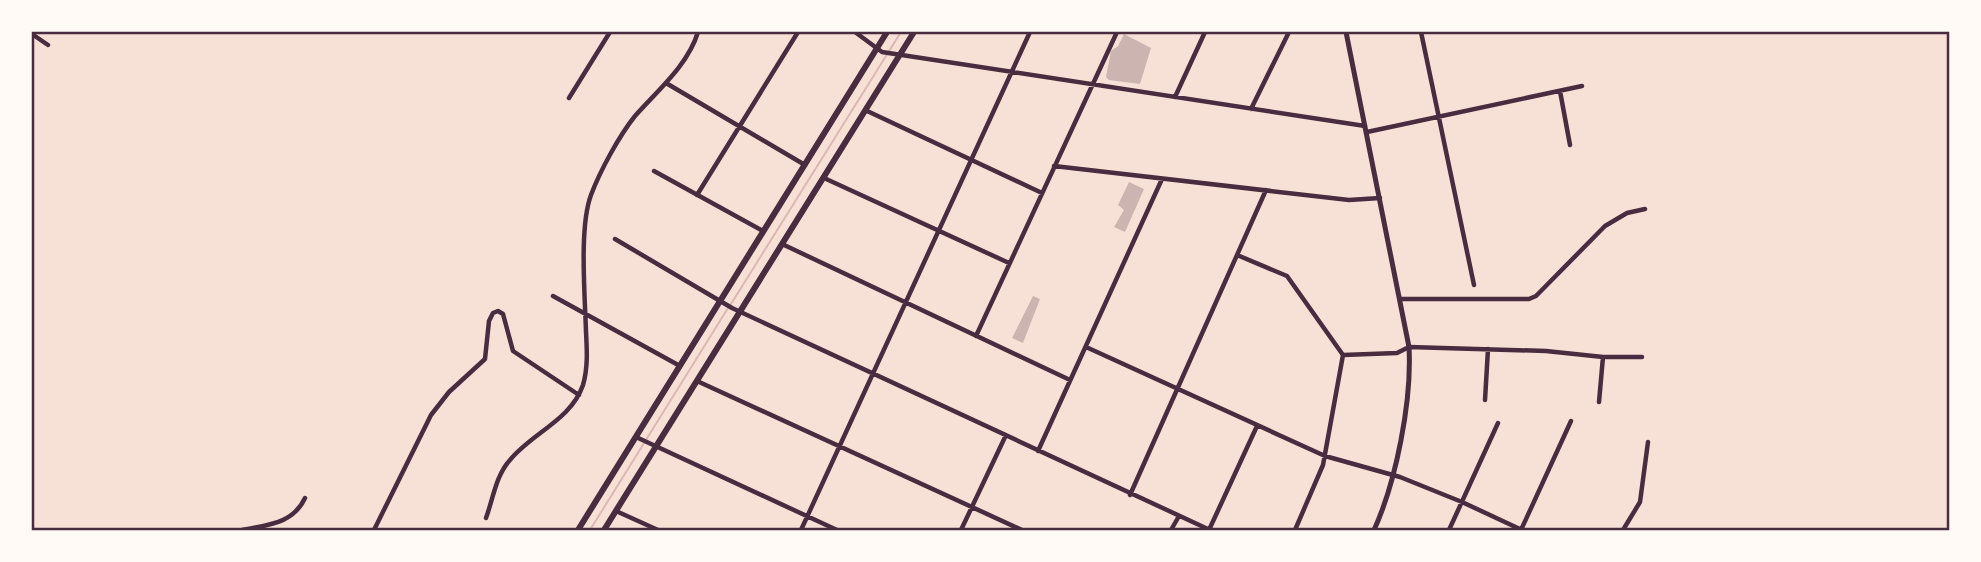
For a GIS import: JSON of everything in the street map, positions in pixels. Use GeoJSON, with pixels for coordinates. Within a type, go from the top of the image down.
{"type":"FeatureCollection","features":[{"type":"Feature","properties":{"kind":"main road"},"geometry":{"type":"LineString","coordinates":[[578,530],[639,439],[680,366],[880,49],[887,32]]}},
{"type":"Feature","properties":{"kind":"main road"},"geometry":{"type":"LineString","coordinates":[[604,530],[652,446],[697,381],[914,32]]}},
{"type":"Feature","properties":{"kind":"main road"},"geometry":{"type":"LineString","coordinates":[[1346,32],[1409,347],[1407,386],[1394,475],[1374,530]]}},
{"type":"Feature","properties":{"kind":"street"},"geometry":{"type":"LineString","coordinates":[[569,98],[610,32]]}},
{"type":"Feature","properties":{"kind":"street"},"geometry":{"type":"LineString","coordinates":[[486,519],[501,475],[510,459],[552,424],[579,395],[586,374],[585,229],[591,194],[634,118],[666,83],[691,48],[698,32]]}},
{"type":"Feature","properties":{"kind":"street"},"geometry":{"type":"LineString","coordinates":[[697,195],[798,32]]}},
{"type":"Feature","properties":{"kind":"street"},"geometry":{"type":"LineString","coordinates":[[855,32],[880,49],[900,55],[1366,129],[1582,86]]}},
{"type":"Feature","properties":{"kind":"street"},"geometry":{"type":"LineString","coordinates":[[801,530],[1030,32]]}},
{"type":"Feature","properties":{"kind":"street"},"geometry":{"type":"LineString","coordinates":[[976,336],[1117,32]]}},
{"type":"Feature","properties":{"kind":"street"},"geometry":{"type":"LineString","coordinates":[[1175,97],[1205,32]]}},
{"type":"Feature","properties":{"kind":"street"},"geometry":{"type":"LineString","coordinates":[[1251,109],[1289,32]]}},
{"type":"Feature","properties":{"kind":"street"},"geometry":{"type":"LineString","coordinates":[[1421,32],[1475,285]]}},
{"type":"Feature","properties":{"kind":"street"},"geometry":{"type":"LineString","coordinates":[[32,34],[48,45]]}},
{"type":"Feature","properties":{"kind":"street"},"geometry":{"type":"LineString","coordinates":[[666,83],[805,165]]}},
{"type":"Feature","properties":{"kind":"street"},"geometry":{"type":"LineString","coordinates":[[1560,91],[1570,145]]}},
{"type":"Feature","properties":{"kind":"street"},"geometry":{"type":"LineString","coordinates":[[866,110],[1042,193]]}},
{"type":"Feature","properties":{"kind":"street"},"geometry":{"type":"LineString","coordinates":[[1054,166],[1349,200],[1380,198]]}},
{"type":"Feature","properties":{"kind":"street"},"geometry":{"type":"LineString","coordinates":[[654,171],[763,231]]}},
{"type":"Feature","properties":{"kind":"street"},"geometry":{"type":"LineString","coordinates":[[824,178],[1009,263]]}},
{"type":"Feature","properties":{"kind":"street"},"geometry":{"type":"LineString","coordinates":[[1038,451],[1162,178]]}},
{"type":"Feature","properties":{"kind":"street"},"geometry":{"type":"LineString","coordinates":[[1130,495],[1266,190]]}},
{"type":"Feature","properties":{"kind":"street"},"geometry":{"type":"LineString","coordinates":[[1400,299],[1529,299],[1536,296],[1605,226],[1627,213],[1645,209]]}},
{"type":"Feature","properties":{"kind":"street"},"geometry":{"type":"LineString","coordinates":[[615,239],[740,312],[1210,530],[1257,426]]}},
{"type":"Feature","properties":{"kind":"street"},"geometry":{"type":"LineString","coordinates":[[782,244],[1070,380]]}},
{"type":"Feature","properties":{"kind":"street"},"geometry":{"type":"LineString","coordinates":[[1237,255],[1287,276],[1343,355],[1325,456],[1295,530]]}},
{"type":"Feature","properties":{"kind":"street"},"geometry":{"type":"LineString","coordinates":[[553,296],[680,366]]}},
{"type":"Feature","properties":{"kind":"street"},"geometry":{"type":"LineString","coordinates":[[374,530],[431,415],[449,392],[485,359],[489,321],[494,313],[498,311],[503,314],[510,344],[518,356],[579,395]]}},
{"type":"Feature","properties":{"kind":"street"},"geometry":{"type":"LineString","coordinates":[[1086,347],[1325,456],[1394,475],[1462,502],[1521,530],[1571,421]]}},
{"type":"Feature","properties":{"kind":"street"},"geometry":{"type":"LineString","coordinates":[[1343,355],[1397,353],[1409,347],[1642,357]]}},
{"type":"Feature","properties":{"kind":"street"},"geometry":{"type":"LineString","coordinates":[[1485,400],[1488,349]]}},
{"type":"Feature","properties":{"kind":"street"},"geometry":{"type":"LineString","coordinates":[[1599,402],[1603,357]]}},
{"type":"Feature","properties":{"kind":"street"},"geometry":{"type":"LineString","coordinates":[[697,381],[1022,530]]}},
{"type":"Feature","properties":{"kind":"street"},"geometry":{"type":"LineString","coordinates":[[1449,530],[1498,423]]}},
{"type":"Feature","properties":{"kind":"street"},"geometry":{"type":"LineString","coordinates":[[961,530],[1006,435]]}},
{"type":"Feature","properties":{"kind":"street"},"geometry":{"type":"LineString","coordinates":[[639,439],[837,530]]}},
{"type":"Feature","properties":{"kind":"street"},"geometry":{"type":"LineString","coordinates":[[1623,530],[1640,502],[1648,442]]}},
{"type":"Feature","properties":{"kind":"street"},"geometry":{"type":"LineString","coordinates":[[242,530],[287,520],[296,513],[305,498]]}},
{"type":"Feature","properties":{"kind":"street"},"geometry":{"type":"LineString","coordinates":[[616,511],[658,530]]}},
{"type":"Feature","properties":{"kind":"street"},"geometry":{"type":"LineString","coordinates":[[1171,530],[1178,516]]}},
{"type":"Feature","properties":{"kind":"building"},"geometry":{"type":"Polygon","coordinates":[[[1124,34],[1151,48],[1140,84],[1109,80],[1106,77],[1111,51],[1118,46],[1124,34]]]}},
{"type":"Feature","properties":{"kind":"building"},"geometry":{"type":"Polygon","coordinates":[[[1129,182],[1144,189],[1125,232],[1114,227],[1124,210],[1118,205],[1129,182]]]}},
{"type":"Feature","properties":{"kind":"building"},"geometry":{"type":"Polygon","coordinates":[[[1033,296],[1040,299],[1023,343],[1012,338],[1033,296]]]}},
{"type":"Feature","properties":{"kind":"waterway"},"geometry":{"type":"LineString","coordinates":[[731,304],[901,32]]}},
{"type":"Feature","properties":{"kind":"waterway"},"geometry":{"type":"LineString","coordinates":[[590,530],[728,308]]}}]}
